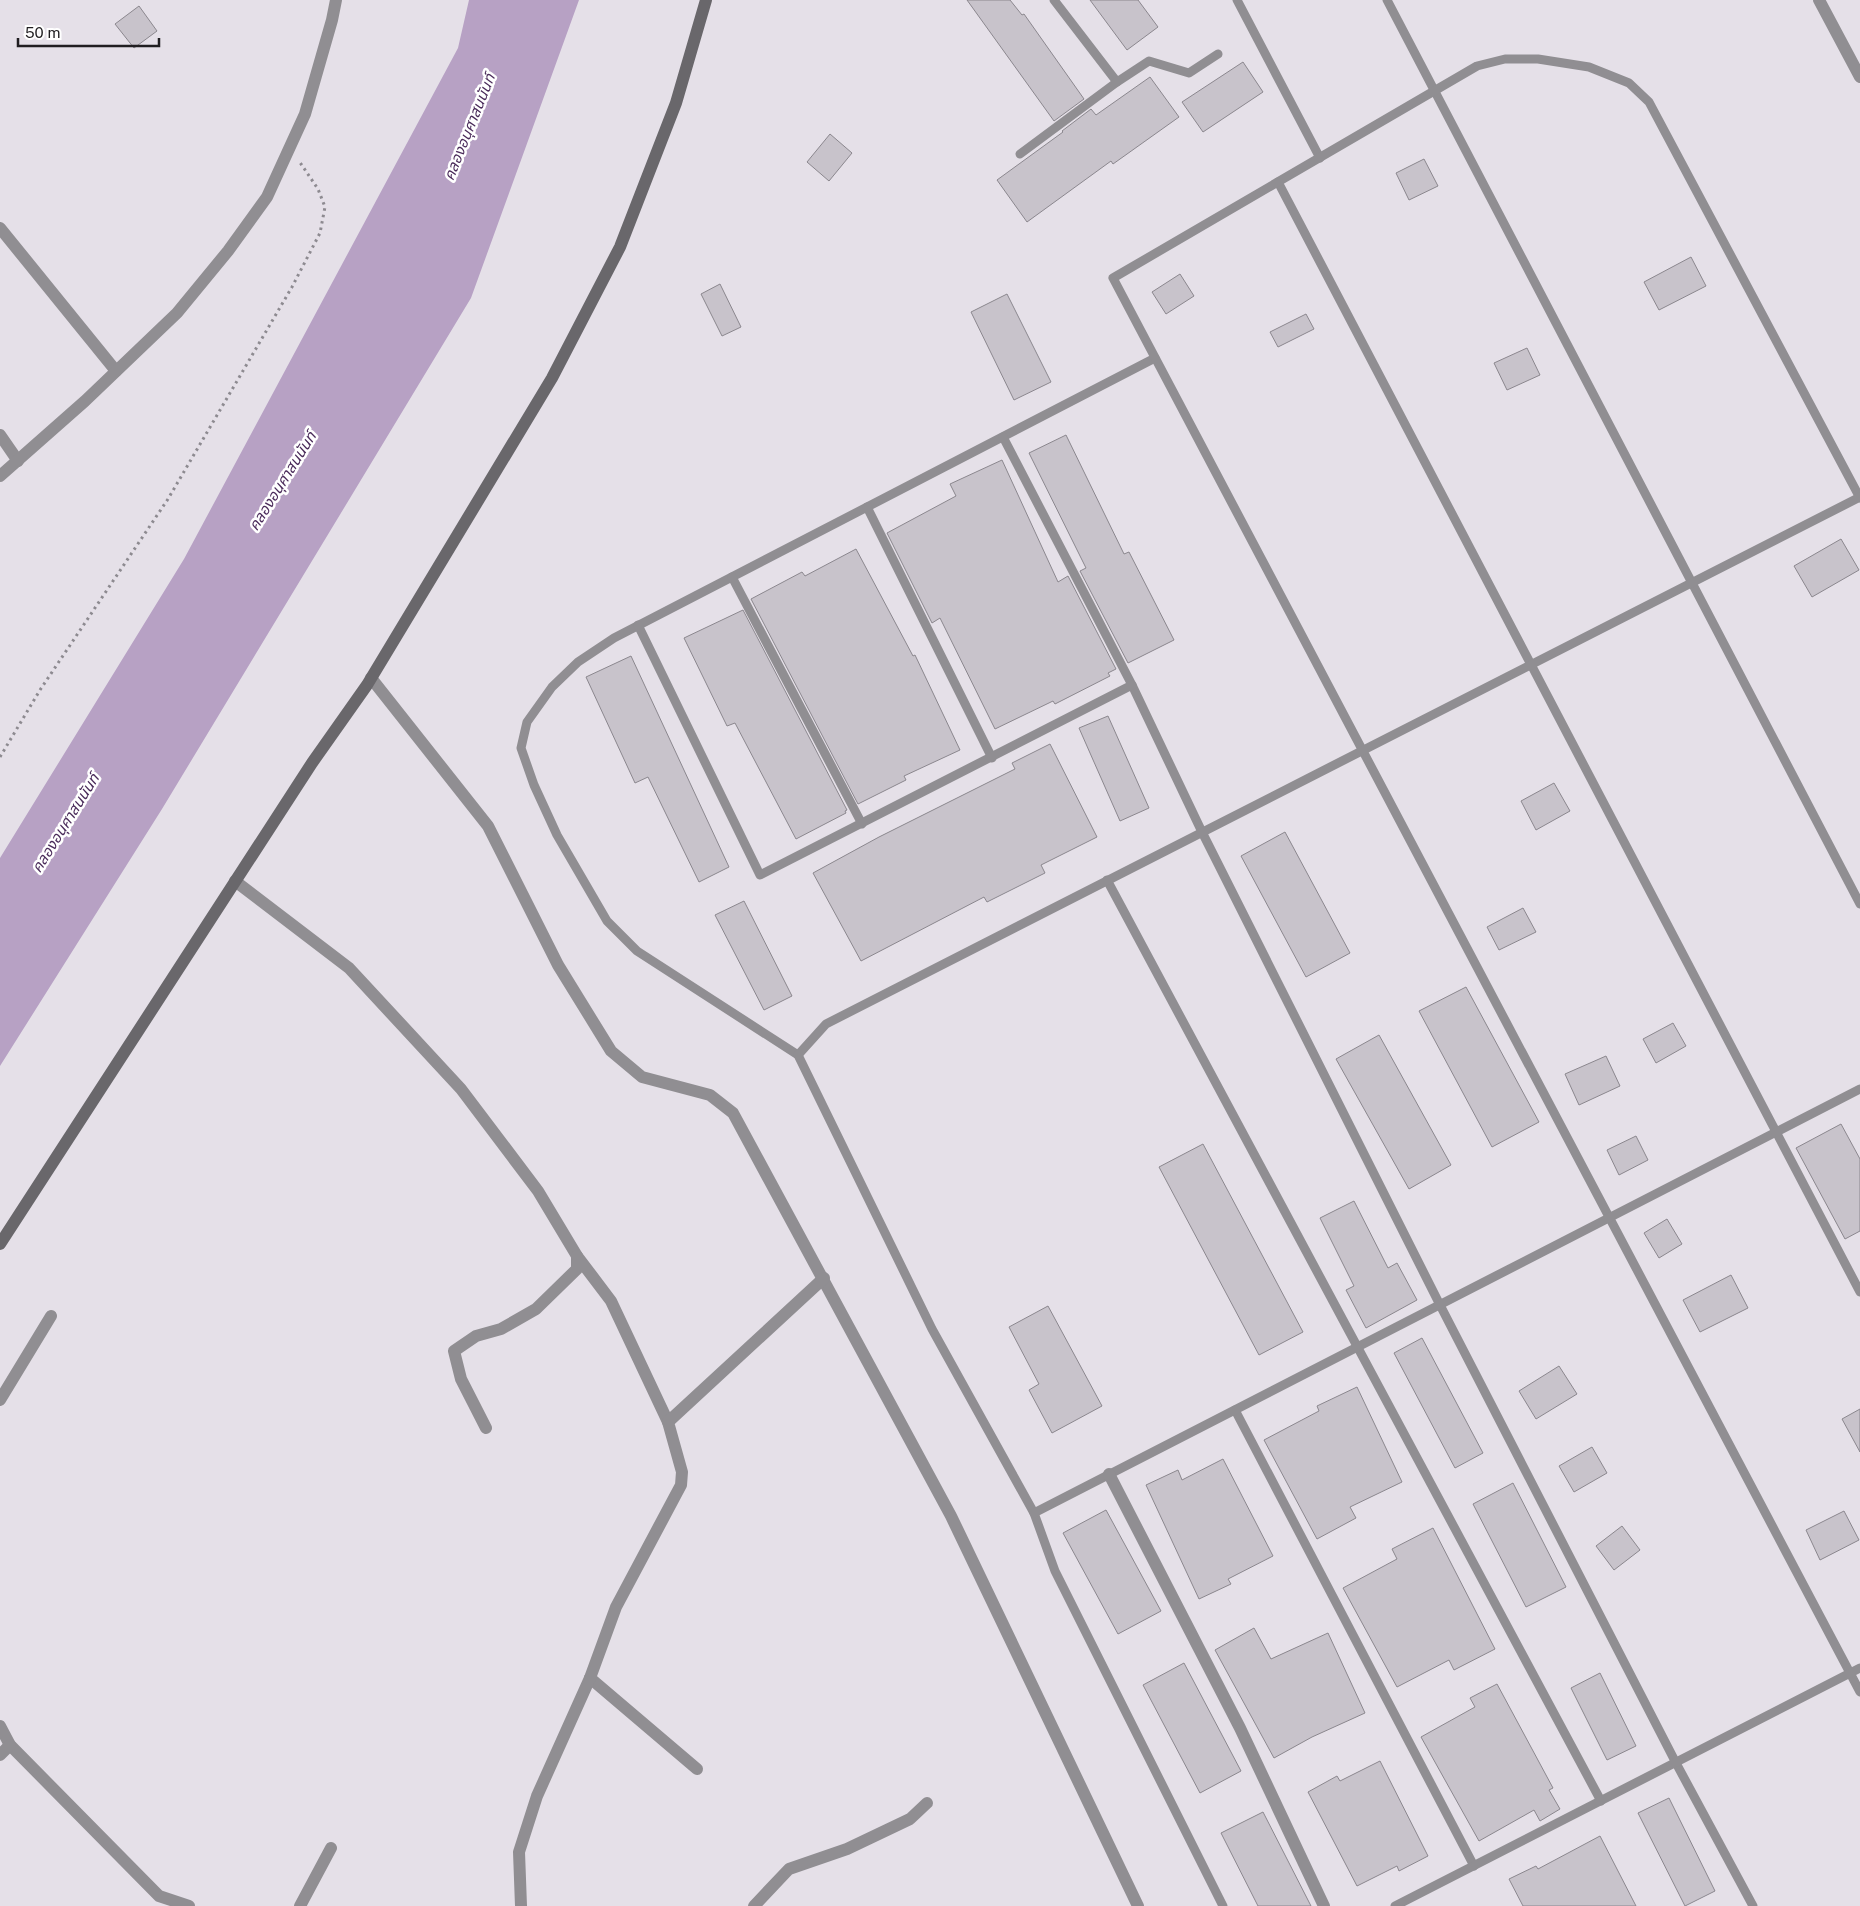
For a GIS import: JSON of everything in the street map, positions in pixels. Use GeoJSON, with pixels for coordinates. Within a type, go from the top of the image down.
{"type":"FeatureCollection","features":[{"type":"Feature","properties":{"kind":"main road"},"geometry":{"type":"LineString","coordinates":[[0,1244],[312,763],[371,678],[552,378],[620,247],[676,103],[706,0]]}},
{"type":"Feature","properties":{"kind":"street"},"geometry":{"type":"LineString","coordinates":[[0,476],[85,401],[177,313],[228,251],[267,197],[305,114],[336,0]]}},
{"type":"Feature","properties":{"kind":"street"},"geometry":{"type":"LineString","coordinates":[[1819,0],[1860,77]]}},
{"type":"Feature","properties":{"kind":"street"},"geometry":{"type":"LineString","coordinates":[[0,228],[116,371]]}},
{"type":"Feature","properties":{"kind":"street"},"geometry":{"type":"LineString","coordinates":[[0,435],[18,461]]}},
{"type":"Feature","properties":{"kind":"street"},"geometry":{"type":"LineString","coordinates":[[371,678],[488,826],[558,965],[611,1051],[642,1077],[710,1095],[733,1114],[824,1278],[951,1516],[1138,1906]]}},
{"type":"Feature","properties":{"kind":"street"},"geometry":{"type":"LineString","coordinates":[[236,881],[349,968],[461,1089],[538,1191],[577,1256],[611,1301],[668,1422],[682,1472],[681,1485],[616,1607],[590,1678],[537,1796],[519,1852],[521,1906]]}},
{"type":"Feature","properties":{"kind":"street"},"geometry":{"type":"LineString","coordinates":[[486,1428],[461,1379],[454,1352],[476,1336],[501,1329],[536,1309],[577,1269],[577,1256]]}},
{"type":"Feature","properties":{"kind":"street"},"geometry":{"type":"LineString","coordinates":[[668,1422],[824,1278]]}},
{"type":"Feature","properties":{"kind":"street"},"geometry":{"type":"LineString","coordinates":[[0,1400],[51,1316]]}},
{"type":"Feature","properties":{"kind":"street"},"geometry":{"type":"LineString","coordinates":[[1109,1474],[1240,1728],[1324,1906]]}},
{"type":"Feature","properties":{"kind":"street"},"geometry":{"type":"LineString","coordinates":[[590,1678],[697,1769]]}},
{"type":"Feature","properties":{"kind":"street"},"geometry":{"type":"LineString","coordinates":[[0,1726],[10,1745],[157,1901],[190,1906]]}},
{"type":"Feature","properties":{"kind":"street"},"geometry":{"type":"LineString","coordinates":[[0,1755],[10,1745]]}},
{"type":"Feature","properties":{"kind":"street"},"geometry":{"type":"LineString","coordinates":[[754,1906],[789,1869],[847,1849],[910,1819],[928,1803]]}},
{"type":"Feature","properties":{"kind":"street"},"geometry":{"type":"LineString","coordinates":[[300,1906],[331,1848]]}},
{"type":"Feature","properties":{"kind":"lane"},"geometry":{"type":"LineString","coordinates":[[1054,0],[1117,82]]}},
{"type":"Feature","properties":{"kind":"lane"},"geometry":{"type":"LineString","coordinates":[[1237,0],[1320,158]]}},
{"type":"Feature","properties":{"kind":"lane"},"geometry":{"type":"LineString","coordinates":[[1387,0],[1860,904]]}},
{"type":"Feature","properties":{"kind":"lane"},"geometry":{"type":"LineString","coordinates":[[1020,154],[1117,82],[1149,61],[1189,73],[1218,54]]}},
{"type":"Feature","properties":{"kind":"lane"},"geometry":{"type":"LineString","coordinates":[[798,1055],[826,1024],[1107,880],[1362,751],[1860,498],[1649,102],[1629,83],[1589,67],[1538,59],[1505,59],[1477,66],[1113,278],[1362,751],[1860,1692]]}},
{"type":"Feature","properties":{"kind":"lane"},"geometry":{"type":"LineString","coordinates":[[1278,182],[1860,1292]]}},
{"type":"Feature","properties":{"kind":"lane"},"geometry":{"type":"LineString","coordinates":[[1155,358],[614,638],[578,662],[552,687],[527,722],[521,748],[534,784],[557,835],[613,927],[637,951],[798,1055],[932,1329],[1034,1513],[1055,1571],[1223,1906]]}},
{"type":"Feature","properties":{"kind":"lane"},"geometry":{"type":"LineString","coordinates":[[1003,437],[1132,686],[1202,832],[1440,1305],[1676,1763],[1753,1906]]}},
{"type":"Feature","properties":{"kind":"lane"},"geometry":{"type":"LineString","coordinates":[[868,507],[992,758]]}},
{"type":"Feature","properties":{"kind":"lane"},"geometry":{"type":"LineString","coordinates":[[732,577],[862,824]]}},
{"type":"Feature","properties":{"kind":"lane"},"geometry":{"type":"LineString","coordinates":[[638,625],[760,875],[1132,686]]}},
{"type":"Feature","properties":{"kind":"lane"},"geometry":{"type":"LineString","coordinates":[[1107,880],[1601,1801]]}},
{"type":"Feature","properties":{"kind":"lane"},"geometry":{"type":"LineString","coordinates":[[1034,1513],[1860,1090]]}},
{"type":"Feature","properties":{"kind":"lane"},"geometry":{"type":"LineString","coordinates":[[1235,1410],[1474,1866]]}},
{"type":"Feature","properties":{"kind":"lane"},"geometry":{"type":"LineString","coordinates":[[1395,1906],[1860,1668]]}},
{"type":"Feature","properties":{"kind":"path"},"geometry":{"type":"LineString","coordinates":[[0,757],[40,690],[168,499],[292,287],[320,233],[325,207],[318,190],[305,168],[289,148]]}},
{"type":"Feature","properties":{"kind":"water","name":"คลองอนุศาสนนันท์"},"geometry":{"type":"Polygon","coordinates":[[[469,0],[579,0],[471,298],[162,809],[0,1066],[0,858],[184,559],[458,48],[469,0]]]}},
{"type":"Feature","properties":{"kind":"building"},"geometry":{"type":"Polygon","coordinates":[[[967,0],[1010,0],[1022,15],[1024,14],[1084,99],[1054,121],[967,0]]]}},
{"type":"Feature","properties":{"kind":"building"},"geometry":{"type":"Polygon","coordinates":[[[1090,0],[1138,0],[1158,27],[1127,50],[1090,0]]]}},
{"type":"Feature","properties":{"kind":"building"},"geometry":{"type":"Polygon","coordinates":[[[139,6],[157,31],[134,48],[115,24],[139,6]]]}},
{"type":"Feature","properties":{"kind":"building"},"geometry":{"type":"Polygon","coordinates":[[[1243,62],[1263,92],[1203,132],[1182,102],[1243,62]]]}},
{"type":"Feature","properties":{"kind":"building"},"geometry":{"type":"Polygon","coordinates":[[[1150,77],[1179,117],[1113,164],[1111,161],[1027,222],[997,180],[1091,109],[1096,115],[1150,77]]]}},
{"type":"Feature","properties":{"kind":"building"},"geometry":{"type":"Polygon","coordinates":[[[830,134],[852,153],[829,181],[807,162],[830,134]]]}},
{"type":"Feature","properties":{"kind":"building"},"geometry":{"type":"Polygon","coordinates":[[[1424,159],[1438,186],[1409,200],[1396,173],[1424,159]]]}},
{"type":"Feature","properties":{"kind":"building"},"geometry":{"type":"Polygon","coordinates":[[[1691,257],[1706,286],[1659,310],[1644,282],[1691,257]]]}},
{"type":"Feature","properties":{"kind":"building"},"geometry":{"type":"Polygon","coordinates":[[[1180,274],[1194,296],[1166,314],[1152,292],[1180,274]]]}},
{"type":"Feature","properties":{"kind":"building"},"geometry":{"type":"Polygon","coordinates":[[[720,284],[741,327],[722,336],[701,294],[720,284]]]}},
{"type":"Feature","properties":{"kind":"building"},"geometry":{"type":"Polygon","coordinates":[[[1007,294],[1051,382],[1014,400],[971,312],[1007,294]]]}},
{"type":"Feature","properties":{"kind":"building"},"geometry":{"type":"Polygon","coordinates":[[[1306,314],[1314,329],[1278,347],[1270,332],[1306,314]]]}},
{"type":"Feature","properties":{"kind":"building"},"geometry":{"type":"Polygon","coordinates":[[[1527,348],[1540,375],[1507,390],[1494,363],[1527,348]]]}},
{"type":"Feature","properties":{"kind":"building"},"geometry":{"type":"Polygon","coordinates":[[[1066,435],[1124,554],[1129,552],[1174,640],[1128,663],[1080,571],[1086,568],[1029,453],[1066,435]]]}},
{"type":"Feature","properties":{"kind":"building"},"geometry":{"type":"Polygon","coordinates":[[[1002,460],[1058,582],[1068,576],[1116,669],[1108,673],[1110,676],[1055,704],[1053,701],[995,729],[940,618],[932,623],[887,533],[956,496],[950,484],[1002,460]]]}},
{"type":"Feature","properties":{"kind":"building"},"geometry":{"type":"Polygon","coordinates":[[[1841,539],[1859,570],[1812,597],[1794,566],[1841,539]]]}},
{"type":"Feature","properties":{"kind":"building"},"geometry":{"type":"Polygon","coordinates":[[[856,549],[913,656],[915,655],[960,750],[904,776],[906,780],[858,804],[751,599],[802,572],[805,576],[856,549]]]}},
{"type":"Feature","properties":{"kind":"building"},"geometry":{"type":"Polygon","coordinates":[[[743,610],[847,810],[845,811],[846,813],[796,839],[735,723],[727,726],[684,638],[743,610]]]}},
{"type":"Feature","properties":{"kind":"building"},"geometry":{"type":"Polygon","coordinates":[[[631,656],[729,867],[699,882],[648,777],[635,783],[586,677],[631,656]]]}},
{"type":"Feature","properties":{"kind":"building"},"geometry":{"type":"Polygon","coordinates":[[[1108,716],[1149,808],[1120,821],[1079,728],[1108,716]]]}},
{"type":"Feature","properties":{"kind":"building"},"geometry":{"type":"Polygon","coordinates":[[[1050,744],[1097,837],[1041,865],[1045,873],[987,902],[984,897],[861,961],[813,873],[879,837],[1015,769],[1012,763],[1050,744]]]}},
{"type":"Feature","properties":{"kind":"building"},"geometry":{"type":"Polygon","coordinates":[[[1554,783],[1570,811],[1536,830],[1521,801],[1554,783]]]}},
{"type":"Feature","properties":{"kind":"building"},"geometry":{"type":"Polygon","coordinates":[[[1285,832],[1350,953],[1306,977],[1241,856],[1285,832]]]}},
{"type":"Feature","properties":{"kind":"building"},"geometry":{"type":"Polygon","coordinates":[[[744,901],[792,996],[764,1010],[715,915],[744,901]]]}},
{"type":"Feature","properties":{"kind":"building"},"geometry":{"type":"Polygon","coordinates":[[[1523,908],[1536,932],[1499,950],[1487,927],[1523,908]]]}},
{"type":"Feature","properties":{"kind":"building"},"geometry":{"type":"Polygon","coordinates":[[[1466,987],[1539,1122],[1492,1147],[1419,1011],[1466,987]]]}},
{"type":"Feature","properties":{"kind":"building"},"geometry":{"type":"Polygon","coordinates":[[[1673,1023],[1686,1046],[1656,1063],[1643,1039],[1673,1023]]]}},
{"type":"Feature","properties":{"kind":"building"},"geometry":{"type":"Polygon","coordinates":[[[1379,1035],[1451,1165],[1409,1189],[1336,1059],[1379,1035]]]}},
{"type":"Feature","properties":{"kind":"building"},"geometry":{"type":"Polygon","coordinates":[[[1606,1056],[1620,1086],[1579,1105],[1565,1074],[1606,1056]]]}},
{"type":"Feature","properties":{"kind":"building"},"geometry":{"type":"Polygon","coordinates":[[[1841,1124],[1860,1159],[1860,1231],[1845,1239],[1796,1148],[1841,1124]]]}},
{"type":"Feature","properties":{"kind":"building"},"geometry":{"type":"Polygon","coordinates":[[[1636,1136],[1648,1160],[1619,1175],[1607,1150],[1636,1136]]]}},
{"type":"Feature","properties":{"kind":"building"},"geometry":{"type":"Polygon","coordinates":[[[1203,1144],[1303,1332],[1259,1355],[1159,1167],[1203,1144]]]}},
{"type":"Feature","properties":{"kind":"building"},"geometry":{"type":"Polygon","coordinates":[[[1354,1201],[1388,1268],[1397,1263],[1417,1300],[1366,1328],[1346,1290],[1354,1286],[1320,1218],[1354,1201]]]}},
{"type":"Feature","properties":{"kind":"building"},"geometry":{"type":"Polygon","coordinates":[[[1667,1219],[1682,1244],[1659,1258],[1644,1233],[1667,1219]]]}},
{"type":"Feature","properties":{"kind":"building"},"geometry":{"type":"Polygon","coordinates":[[[1731,1275],[1748,1308],[1700,1332],[1683,1300],[1731,1275]]]}},
{"type":"Feature","properties":{"kind":"building"},"geometry":{"type":"Polygon","coordinates":[[[1048,1306],[1102,1406],[1052,1433],[1029,1390],[1039,1384],[1009,1327],[1048,1306]]]}},
{"type":"Feature","properties":{"kind":"building"},"geometry":{"type":"Polygon","coordinates":[[[1422,1338],[1483,1453],[1455,1468],[1394,1353],[1422,1338]]]}},
{"type":"Feature","properties":{"kind":"building"},"geometry":{"type":"Polygon","coordinates":[[[1559,1366],[1577,1394],[1536,1419],[1519,1391],[1559,1366]]]}},
{"type":"Feature","properties":{"kind":"building"},"geometry":{"type":"Polygon","coordinates":[[[1357,1387],[1402,1482],[1350,1507],[1356,1518],[1317,1539],[1264,1440],[1319,1411],[1317,1406],[1357,1387]]]}},
{"type":"Feature","properties":{"kind":"building"},"geometry":{"type":"Polygon","coordinates":[[[1860,1409],[1860,1452],[1842,1419],[1860,1409]]]}},
{"type":"Feature","properties":{"kind":"building"},"geometry":{"type":"Polygon","coordinates":[[[1592,1447],[1607,1473],[1574,1492],[1559,1466],[1592,1447]]]}},
{"type":"Feature","properties":{"kind":"building"},"geometry":{"type":"Polygon","coordinates":[[[1223,1459],[1273,1556],[1228,1579],[1231,1584],[1199,1599],[1146,1485],[1178,1470],[1182,1480],[1223,1459]]]}},
{"type":"Feature","properties":{"kind":"building"},"geometry":{"type":"Polygon","coordinates":[[[1513,1483],[1566,1587],[1526,1607],[1473,1504],[1513,1483]]]}},
{"type":"Feature","properties":{"kind":"building"},"geometry":{"type":"Polygon","coordinates":[[[1106,1510],[1161,1611],[1118,1634],[1063,1533],[1106,1510]]]}},
{"type":"Feature","properties":{"kind":"building"},"geometry":{"type":"Polygon","coordinates":[[[1844,1511],[1859,1540],[1820,1560],[1806,1530],[1844,1511]]]}},
{"type":"Feature","properties":{"kind":"building"},"geometry":{"type":"Polygon","coordinates":[[[1622,1526],[1640,1550],[1614,1570],[1596,1546],[1622,1526]]]}},
{"type":"Feature","properties":{"kind":"building"},"geometry":{"type":"Polygon","coordinates":[[[1433,1528],[1495,1649],[1454,1670],[1449,1660],[1397,1687],[1343,1588],[1397,1559],[1392,1549],[1433,1528]]]}},
{"type":"Feature","properties":{"kind":"building"},"geometry":{"type":"Polygon","coordinates":[[[1254,1628],[1271,1659],[1328,1633],[1365,1713],[1312,1737],[1274,1758],[1215,1650],[1254,1628]]]}},
{"type":"Feature","properties":{"kind":"building"},"geometry":{"type":"Polygon","coordinates":[[[1184,1663],[1241,1771],[1200,1793],[1143,1685],[1184,1663]]]}},
{"type":"Feature","properties":{"kind":"building"},"geometry":{"type":"Polygon","coordinates":[[[1600,1673],[1636,1746],[1607,1760],[1571,1688],[1600,1673]]]}},
{"type":"Feature","properties":{"kind":"building"},"geometry":{"type":"Polygon","coordinates":[[[1497,1684],[1553,1788],[1549,1790],[1560,1809],[1540,1821],[1534,1810],[1479,1841],[1421,1737],[1475,1707],[1470,1698],[1497,1684]]]}},
{"type":"Feature","properties":{"kind":"building"},"geometry":{"type":"Polygon","coordinates":[[[1380,1761],[1428,1856],[1399,1871],[1397,1866],[1357,1886],[1308,1792],[1337,1776],[1340,1781],[1380,1761]]]}},
{"type":"Feature","properties":{"kind":"building"},"geometry":{"type":"Polygon","coordinates":[[[1669,1798],[1715,1891],[1685,1906],[1638,1813],[1669,1798]]]}},
{"type":"Feature","properties":{"kind":"building"},"geometry":{"type":"Polygon","coordinates":[[[1263,1812],[1311,1906],[1258,1906],[1221,1833],[1263,1812]]]}},
{"type":"Feature","properties":{"kind":"building"},"geometry":{"type":"Polygon","coordinates":[[[1600,1836],[1636,1906],[1523,1906],[1509,1879],[1536,1866],[1538,1869],[1600,1836]]]}}]}
